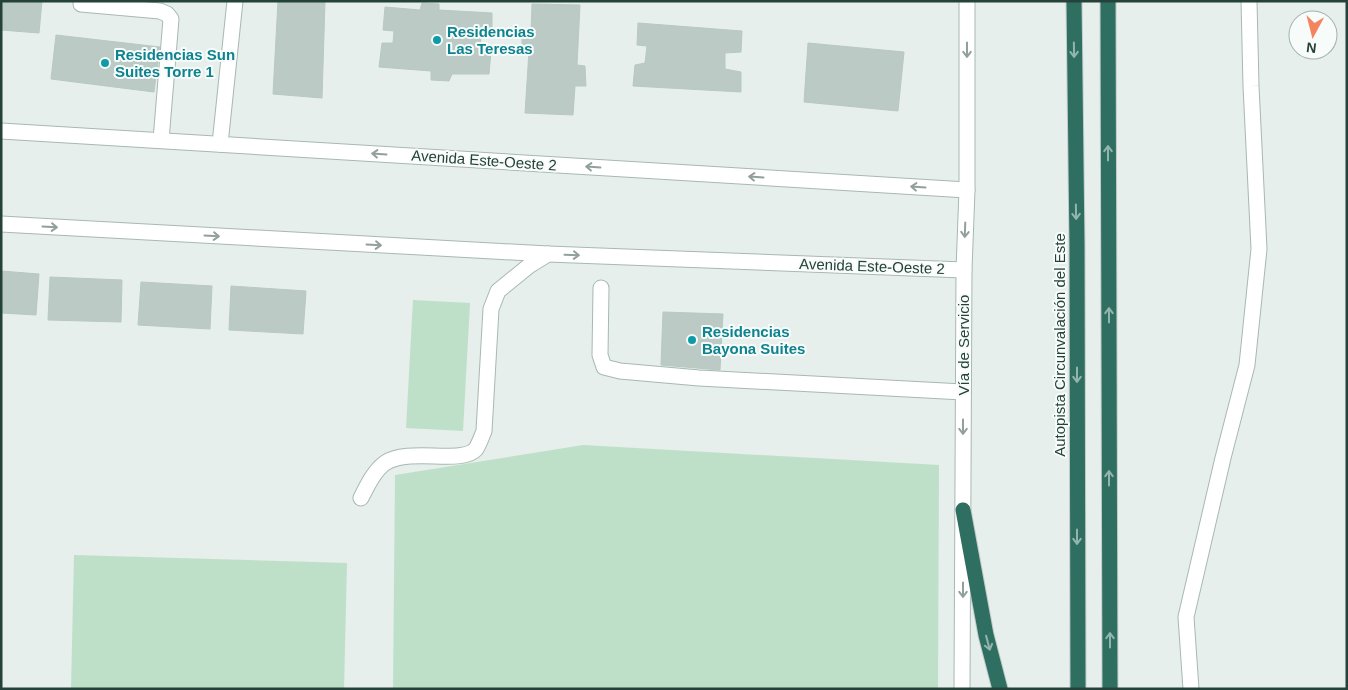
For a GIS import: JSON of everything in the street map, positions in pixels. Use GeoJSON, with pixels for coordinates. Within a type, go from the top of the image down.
{"type":"FeatureCollection","features":[{"type":"Feature","properties":{"kind":"highway","name":"Autopista Circunvalación del Este"},"geometry":{"type":"LineString","coordinates":[[1074,1],[1077,254],[1078,689]]}},
{"type":"Feature","properties":{"kind":"highway"},"geometry":{"type":"LineString","coordinates":[[1108,1],[1110,689]]}},
{"type":"Feature","properties":{"kind":"highway"},"geometry":{"type":"LineString","coordinates":[[963,510],[986,635],[1000,689]]}},
{"type":"Feature","properties":{"kind":"street"},"geometry":{"type":"LineString","coordinates":[[220,144],[235,1]]}},
{"type":"Feature","properties":{"kind":"street","name":"Vía de Servicio"},"geometry":{"type":"LineString","coordinates":[[962,689],[967,1]]}},
{"type":"Feature","properties":{"kind":"street"},"geometry":{"type":"LineString","coordinates":[[1191,689],[1186,617],[1247,365],[1259,249],[1249,1]]}},
{"type":"Feature","properties":{"kind":"street"},"geometry":{"type":"LineString","coordinates":[[80,4],[160,12],[167,14],[170,19],[161,140]]}},
{"type":"Feature","properties":{"kind":"street","name":"Avenida Este-Oeste 2"},"geometry":{"type":"LineString","coordinates":[[1,131],[966,190]]}},
{"type":"Feature","properties":{"kind":"street","name":"Avenida Este-Oeste 2"},"geometry":{"type":"LineString","coordinates":[[1,224],[548,254],[964,270]]}},
{"type":"Feature","properties":{"kind":"street"},"geometry":{"type":"LineString","coordinates":[[361,498],[374,475],[386,463],[399,458],[423,454],[460,456],[476,449],[484,431],[491,309],[498,291],[530,265],[548,254]]}},
{"type":"Feature","properties":{"kind":"street"},"geometry":{"type":"LineString","coordinates":[[601,288],[600,355],[604,367],[620,371],[698,378],[963,392]]}},
{"type":"Feature","properties":{"kind":"green space"},"geometry":{"type":"Polygon","coordinates":[[[413,300],[470,303],[463,431],[406,428],[413,300]]]}},
{"type":"Feature","properties":{"kind":"green space"},"geometry":{"type":"Polygon","coordinates":[[[583,445],[939,465],[938,689],[393,689],[395,475],[583,445]]]}},
{"type":"Feature","properties":{"kind":"green space"},"geometry":{"type":"Polygon","coordinates":[[[74,555],[347,563],[344,689],[71,689],[74,555]]]}},
{"type":"Feature","properties":{"kind":"building"},"geometry":{"type":"Polygon","coordinates":[[[1,1],[42,1],[39,33],[1,30],[1,1]]]}},
{"type":"Feature","properties":{"kind":"building"},"geometry":{"type":"Polygon","coordinates":[[[278,1],[325,1],[322,98],[273,94],[278,1]]]}},
{"type":"Feature","properties":{"kind":"building","name":"Residencias Las Teresas"},"geometry":{"type":"Polygon","coordinates":[[[422,3],[439,4],[439,10],[492,13],[492,35],[481,36],[480,50],[491,51],[489,74],[452,74],[449,81],[431,80],[431,71],[379,67],[382,43],[393,43],[394,31],[383,30],[385,7],[420,10],[422,3]]]}},
{"type":"Feature","properties":{"kind":"building","name":"Residencias Las Teresas"},"geometry":{"type":"Polygon","coordinates":[[[532,4],[580,5],[577,65],[585,66],[586,86],[575,86],[573,115],[525,113],[529,51],[522,50],[522,33],[531,34],[532,4]]]}},
{"type":"Feature","properties":{"kind":"building"},"geometry":{"type":"Polygon","coordinates":[[[638,23],[742,31],[741,52],[725,53],[725,69],[741,72],[741,92],[633,86],[635,65],[645,63],[647,46],[637,45],[638,23]]]}},
{"type":"Feature","properties":{"kind":"building","name":"Residencias Sun Suites Torre 1"},"geometry":{"type":"Polygon","coordinates":[[[56,35],[160,47],[154,92],[51,79],[56,35]]]}},
{"type":"Feature","properties":{"kind":"building"},"geometry":{"type":"Polygon","coordinates":[[[808,43],[904,52],[898,111],[804,102],[808,43]]]}},
{"type":"Feature","properties":{"kind":"building"},"geometry":{"type":"Polygon","coordinates":[[[1,271],[39,274],[36,315],[1,313],[1,271]]]}},
{"type":"Feature","properties":{"kind":"building"},"geometry":{"type":"Polygon","coordinates":[[[50,277],[122,280],[121,322],[48,320],[50,277]]]}},
{"type":"Feature","properties":{"kind":"building"},"geometry":{"type":"Polygon","coordinates":[[[141,282],[212,286],[210,329],[138,325],[141,282]]]}},
{"type":"Feature","properties":{"kind":"building"},"geometry":{"type":"Polygon","coordinates":[[[231,286],[306,291],[303,334],[229,330],[231,286]]]}},
{"type":"Feature","properties":{"kind":"building","name":"Residencias Bayona Suites"},"geometry":{"type":"Polygon","coordinates":[[[663,312],[723,314],[720,370],[661,365],[663,312]]]}},
{"type":"Feature","properties":{"kind":"place","name":"Residencias Las Teresas"},"geometry":{"type":"Point","coordinates":[437,40]}},
{"type":"Feature","properties":{"kind":"place","name":"Residencias Sun Suites Torre 1"},"geometry":{"type":"Point","coordinates":[105,63]}},
{"type":"Feature","properties":{"kind":"place","name":"Residencias Bayona Suites"},"geometry":{"type":"Point","coordinates":[692,340]}}]}
